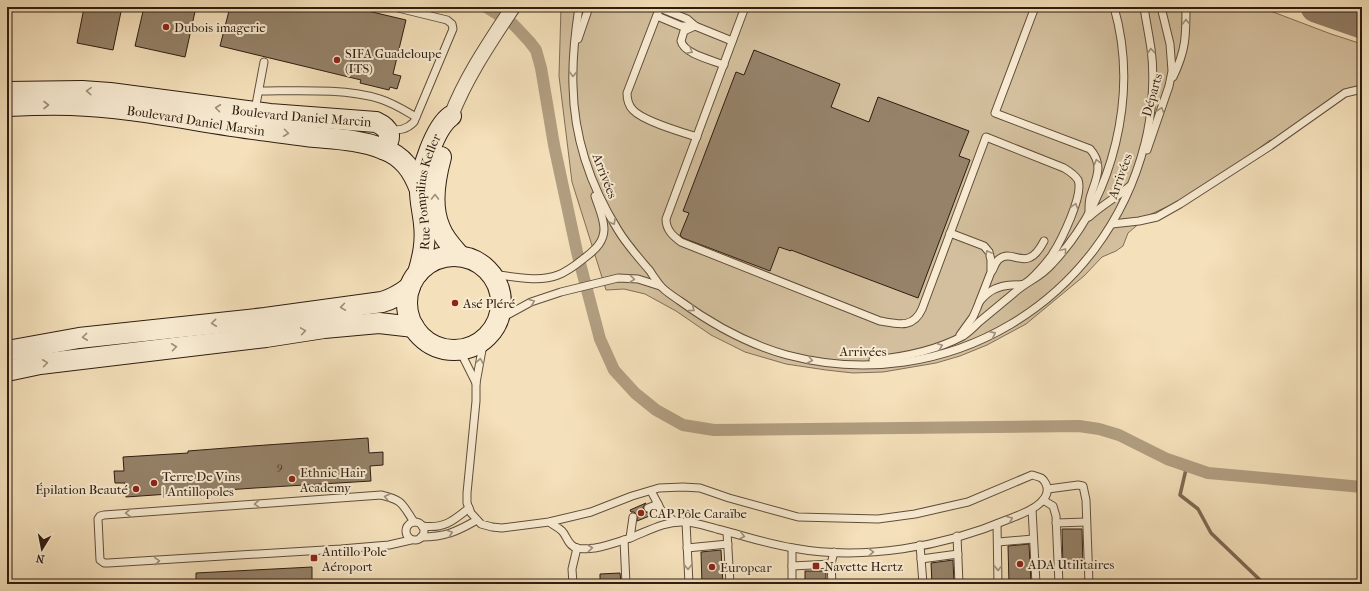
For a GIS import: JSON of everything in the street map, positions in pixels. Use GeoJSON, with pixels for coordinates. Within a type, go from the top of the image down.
{"type":"FeatureCollection","features":[{"type":"Feature","properties":{"kind":"street","name":"Rue Pompilius Keller"},"geometry":{"type":"LineString","coordinates":[[460,256],[440,230],[437,220],[435,187],[437,172],[451,116],[470,76],[494,34],[513,7]]}},
{"type":"Feature","properties":{"kind":"street","name":"Boulevard Daniel Marcin"},"geometry":{"type":"LineString","coordinates":[[7,92],[82,91],[110,93],[254,112],[369,121],[376,122],[384,127]]}},
{"type":"Feature","properties":{"kind":"street","name":"Boulevard Daniel Marsin"},"geometry":{"type":"LineString","coordinates":[[7,106],[71,105],[127,110],[258,130],[345,139],[383,149],[395,155],[410,169],[420,190]]}},
{"type":"Feature","properties":{"kind":"street","name":"Rue Pompilius Keller"},"geometry":{"type":"LineString","coordinates":[[414,280],[425,244],[420,190],[427,159],[436,135],[445,120],[451,116]]}},
{"type":"Feature","properties":{"kind":"street"},"geometry":{"type":"LineString","coordinates":[[383,149],[389,140],[389,135],[384,127]]}},
{"type":"Feature","properties":{"kind":"street"},"geometry":{"type":"LineString","coordinates":[[7,351],[32,345],[78,338],[265,318],[382,302],[391,300],[401,294],[414,280],[429,264],[442,258],[460,256],[477,262],[491,274],[498,286],[501,301],[501,311],[498,320],[484,339],[476,344],[458,349],[446,348],[433,344],[422,337],[414,327],[410,317],[408,297],[414,280]]}},
{"type":"Feature","properties":{"kind":"street"},"geometry":{"type":"LineString","coordinates":[[7,371],[40,364],[266,337],[324,328],[379,323],[414,327]]}},
{"type":"Feature","properties":{"kind":"lane"},"geometry":{"type":"LineString","coordinates":[[384,127],[405,129],[409,127],[416,117],[452,29],[452,24],[447,20],[394,7]]}},
{"type":"Feature","properties":{"kind":"lane","name":"Arrivées"},"geometry":{"type":"LineString","coordinates":[[579,7],[574,49],[573,87],[577,124],[586,161],[600,198],[618,232],[660,286],[704,318],[746,341],[797,358],[833,364],[866,365],[899,363],[931,357],[957,349],[993,334],[1027,314],[1048,298],[1073,276],[1094,251],[1112,224],[1132,185],[1145,142],[1152,96],[1151,51],[1144,7]]}},
{"type":"Feature","properties":{"kind":"lane"},"geometry":{"type":"LineString","coordinates":[[574,49],[589,7]]}},
{"type":"Feature","properties":{"kind":"lane"},"geometry":{"type":"LineString","coordinates":[[697,137],[664,126],[637,114],[630,106],[627,99],[627,92],[660,7],[687,19],[695,26],[732,41]]}},
{"type":"Feature","properties":{"kind":"lane"},"geometry":{"type":"LineString","coordinates":[[745,7],[666,219],[667,227],[674,237],[681,242],[880,321],[907,324],[917,318],[922,309],[986,137],[1064,168],[1078,180],[1079,187],[1077,200],[1063,236],[1051,256],[1024,284],[968,332],[950,342],[923,352],[893,358],[833,364]]}},
{"type":"Feature","properties":{"kind":"lane"},"geometry":{"type":"LineString","coordinates":[[1035,7],[995,113],[1090,149],[1099,165],[1090,199],[1088,214]]}},
{"type":"Feature","properties":{"kind":"lane"},"geometry":{"type":"LineString","coordinates":[[980,301],[991,290],[1024,284],[1037,278],[1049,268],[1066,248],[1084,222],[1098,194],[1110,162],[1118,132],[1122,105],[1124,77],[1122,50],[1118,20],[1114,7]]}},
{"type":"Feature","properties":{"kind":"lane","name":"Départs"},"geometry":{"type":"LineString","coordinates":[[1132,185],[1141,168],[1169,86],[1172,71],[1170,44],[1162,7]]}},
{"type":"Feature","properties":{"kind":"lane"},"geometry":{"type":"LineString","coordinates":[[1169,86],[1183,54],[1186,37],[1186,7]]}},
{"type":"Feature","properties":{"kind":"lane"},"geometry":{"type":"LineString","coordinates":[[657,16],[681,26],[695,26]]}},
{"type":"Feature","properties":{"kind":"lane"},"geometry":{"type":"LineString","coordinates":[[695,26],[684,31],[681,41],[684,47],[689,52],[724,65]]}},
{"type":"Feature","properties":{"kind":"lane"},"geometry":{"type":"LineString","coordinates":[[254,112],[264,62]]}},
{"type":"Feature","properties":{"kind":"lane"},"geometry":{"type":"LineString","coordinates":[[1112,224],[1139,221],[1158,216],[1180,204],[1270,146],[1345,93],[1362,89]]}},
{"type":"Feature","properties":{"kind":"lane"},"geometry":{"type":"LineString","coordinates":[[259,91],[340,92],[367,96],[394,104],[416,117]]}},
{"type":"Feature","properties":{"kind":"lane"},"geometry":{"type":"LineString","coordinates":[[491,274],[529,278],[547,278],[559,275],[573,267],[598,246],[602,239],[604,229],[601,212],[595,197],[586,161]]}},
{"type":"Feature","properties":{"kind":"lane"},"geometry":{"type":"LineString","coordinates":[[1084,222],[1106,203],[1132,185]]}},
{"type":"Feature","properties":{"kind":"lane"},"geometry":{"type":"LineString","coordinates":[[950,233],[984,246],[989,252],[991,272]]}},
{"type":"Feature","properties":{"kind":"lane"},"geometry":{"type":"LineString","coordinates":[[957,338],[973,317],[997,261],[1007,256],[1026,260],[1031,258],[1044,241]]}},
{"type":"Feature","properties":{"kind":"lane"},"geometry":{"type":"LineString","coordinates":[[498,320],[531,302],[603,281],[618,278],[633,278],[660,286]]}},
{"type":"Feature","properties":{"kind":"lane"},"geometry":{"type":"LineString","coordinates":[[484,339],[476,383],[476,400],[467,493],[469,508],[477,520],[492,528],[549,522],[591,512],[632,496],[659,488],[700,488],[729,498],[798,516],[878,519],[915,514],[968,502],[1032,475],[1040,477],[1048,489],[1046,497],[1032,509],[997,524],[920,545],[873,552],[834,552],[792,548],[686,522],[667,523],[627,539],[608,545],[587,549],[577,548],[568,542],[562,531],[549,522]]}},
{"type":"Feature","properties":{"kind":"lane"},"geometry":{"type":"LineString","coordinates":[[458,349],[476,383]]}},
{"type":"Feature","properties":{"kind":"lane"},"geometry":{"type":"LineString","coordinates":[[1048,489],[1078,485],[1083,486],[1085,495],[1089,584]]}},
{"type":"Feature","properties":{"kind":"lane"},"geometry":{"type":"LineString","coordinates":[[651,490],[661,510],[675,522]]}},
{"type":"Feature","properties":{"kind":"lane"},"geometry":{"type":"LineString","coordinates":[[414,522],[400,501],[381,496],[104,515],[100,516],[98,519],[100,560],[104,563],[108,563],[389,545],[417,540],[424,533],[422,526]]}},
{"type":"Feature","properties":{"kind":"lane"},"geometry":{"type":"LineString","coordinates":[[1043,500],[1053,506],[1055,510],[1059,584]]}},
{"type":"Feature","properties":{"kind":"lane"},"geometry":{"type":"LineString","coordinates":[[648,508],[658,504]]}},
{"type":"Feature","properties":{"kind":"lane"},"geometry":{"type":"LineString","coordinates":[[411,540],[405,531],[409,523],[419,523],[422,526],[441,526],[458,518],[469,508]]}},
{"type":"Feature","properties":{"kind":"lane"},"geometry":{"type":"LineString","coordinates":[[1032,509],[1036,584]]}},
{"type":"Feature","properties":{"kind":"lane"},"geometry":{"type":"LineString","coordinates":[[626,584],[627,539],[633,517]]}},
{"type":"Feature","properties":{"kind":"lane"},"geometry":{"type":"LineString","coordinates":[[421,537],[435,537],[449,534],[477,520]]}},
{"type":"Feature","properties":{"kind":"lane"},"geometry":{"type":"LineString","coordinates":[[686,522],[689,584]]}},
{"type":"Feature","properties":{"kind":"lane"},"geometry":{"type":"LineString","coordinates":[[1056,523],[1086,522]]}},
{"type":"Feature","properties":{"kind":"lane"},"geometry":{"type":"LineString","coordinates":[[997,524],[998,584]]}},
{"type":"Feature","properties":{"kind":"lane"},"geometry":{"type":"LineString","coordinates":[[727,532],[730,584]]}},
{"type":"Feature","properties":{"kind":"lane"},"geometry":{"type":"LineString","coordinates":[[957,536],[960,584]]}},
{"type":"Feature","properties":{"kind":"lane"},"geometry":{"type":"LineString","coordinates":[[998,542],[1033,539]]}},
{"type":"Feature","properties":{"kind":"lane"},"geometry":{"type":"LineString","coordinates":[[687,548],[728,544]]}},
{"type":"Feature","properties":{"kind":"lane"},"geometry":{"type":"LineString","coordinates":[[920,545],[923,584]]}},
{"type":"Feature","properties":{"kind":"lane"},"geometry":{"type":"LineString","coordinates":[[573,584],[572,569],[577,548]]}},
{"type":"Feature","properties":{"kind":"lane"},"geometry":{"type":"LineString","coordinates":[[792,548],[792,584]]}},
{"type":"Feature","properties":{"kind":"lane"},"geometry":{"type":"LineString","coordinates":[[832,584],[831,564],[834,552]]}},
{"type":"Feature","properties":{"kind":"lane"},"geometry":{"type":"LineString","coordinates":[[921,559],[958,554]]}},
{"type":"Feature","properties":{"kind":"lane"},"geometry":{"type":"LineString","coordinates":[[792,566],[831,564]]}},
{"type":"Feature","properties":{"kind":"shaded area"},"geometry":{"type":"Polygon","coordinates":[[[561,7],[1260,7],[1362,44],[1362,83],[1270,140],[1230,170],[1175,203],[1149,215],[1128,233],[1123,246],[1102,257],[1084,276],[1026,324],[987,345],[960,356],[936,363],[883,372],[853,373],[786,364],[745,352],[711,335],[676,311],[645,294],[624,289],[606,290],[572,182],[559,76],[561,7]]]}},
{"type":"Feature","properties":{"kind":"building"},"geometry":{"type":"Polygon","coordinates":[[[89,7],[122,7],[113,50],[77,43],[84,8],[88,9],[89,7]]]}},
{"type":"Feature","properties":{"kind":"building","name":"Dubois imagerie"},"geometry":{"type":"Polygon","coordinates":[[[144,7],[196,7],[185,57],[135,46],[144,7]]]}},
{"type":"Feature","properties":{"kind":"building","name":"SIFA Guadeloupe (ITS)"},"geometry":{"type":"Polygon","coordinates":[[[230,7],[351,7],[406,20],[393,74],[401,76],[397,89],[390,87],[389,90],[360,83],[361,80],[220,46],[230,7]]]}},
{"type":"Feature","properties":{"kind":"building"},"geometry":{"type":"Polygon","coordinates":[[[754,50],[840,84],[831,107],[869,122],[878,97],[969,131],[959,156],[970,160],[918,298],[791,250],[779,247],[770,271],[683,238],[680,235],[689,213],[683,211],[736,72],[744,75],[754,50]]]}},
{"type":"Feature","properties":{"kind":"building"},"geometry":{"type":"Polygon","coordinates":[[[368,438],[369,453],[383,452],[383,465],[370,466],[371,481],[126,497],[125,483],[115,483],[114,471],[124,471],[123,457],[368,438]]]}},
{"type":"Feature","properties":{"kind":"building","name":"CAP Pôle Caraïbe"},"geometry":{"type":"Polygon","coordinates":[[[646,503],[643,507],[644,510],[647,513],[650,512],[652,515],[637,521],[637,515],[630,510],[646,503]]]}},
{"type":"Feature","properties":{"kind":"building"},"geometry":{"type":"Polygon","coordinates":[[[1062,529],[1082,529],[1083,567],[1063,568],[1062,529]]]}},
{"type":"Feature","properties":{"kind":"building","name":"ADA Utilitaires"},"geometry":{"type":"Polygon","coordinates":[[[1029,544],[1031,583],[1009,584],[1008,546],[1029,544]]]}},
{"type":"Feature","properties":{"kind":"building","name":"Europcar"},"geometry":{"type":"Polygon","coordinates":[[[721,550],[723,584],[702,584],[701,552],[721,550]]]}},
{"type":"Feature","properties":{"kind":"building"},"geometry":{"type":"Polygon","coordinates":[[[953,560],[954,584],[932,584],[931,563],[953,560]]]}},
{"type":"Feature","properties":{"kind":"building"},"geometry":{"type":"Polygon","coordinates":[[[312,567],[312,584],[196,584],[196,573],[312,567]]]}},
{"type":"Feature","properties":{"kind":"building"},"geometry":{"type":"Polygon","coordinates":[[[805,571],[826,571],[826,584],[805,584],[805,571]]]}},
{"type":"Feature","properties":{"kind":"building"},"geometry":{"type":"Polygon","coordinates":[[[620,573],[621,584],[600,584],[600,574],[620,573]]]}},
{"type":"Feature","properties":{"kind":"waterway"},"geometry":{"type":"LineString","coordinates":[[486,7],[513,24],[536,50],[541,68],[554,145],[577,252],[600,339],[614,370],[635,393],[656,410],[683,425],[714,430],[1079,426],[1099,429],[1119,435],[1167,459],[1208,473],[1362,487]]}},
{"type":"Feature","properties":{"kind":"waterway"},"geometry":{"type":"LineString","coordinates":[[1187,465],[1180,495],[1198,509],[1211,533],[1260,580],[1261,584]]}},
{"type":"Feature","properties":{"kind":"taxiway"},"geometry":{"type":"LineString","coordinates":[[1316,7],[1362,23]]}},
{"type":"Feature","properties":{"kind":"place","name":"Dubois imagerie"},"geometry":{"type":"Point","coordinates":[166,27]}},
{"type":"Feature","properties":{"kind":"place","name":"SIFA Guadeloupe (ITS)"},"geometry":{"type":"Point","coordinates":[337,60]}},
{"type":"Feature","properties":{"kind":"place","name":"Asé Pléré"},"geometry":{"type":"Point","coordinates":[455,303]}},
{"type":"Feature","properties":{"kind":"place","name":"Ethnic Hair Academy"},"geometry":{"type":"Point","coordinates":[292,479]}},
{"type":"Feature","properties":{"kind":"place","name":"Terre De Vins | Antillopoles"},"geometry":{"type":"Point","coordinates":[154,483]}},
{"type":"Feature","properties":{"kind":"place","name":"Épilation Beauté"},"geometry":{"type":"Point","coordinates":[136,489]}},
{"type":"Feature","properties":{"kind":"place","name":"CAP Pôle Caraïbe"},"geometry":{"type":"Point","coordinates":[641,513]}},
{"type":"Feature","properties":{"kind":"place","name":"Antillo Pole Aéroport"},"geometry":{"type":"Point","coordinates":[314,558]}},
{"type":"Feature","properties":{"kind":"place","name":"ADA Utilitaires"},"geometry":{"type":"Point","coordinates":[1020,564]}},
{"type":"Feature","properties":{"kind":"place","name":"Navette Hertz"},"geometry":{"type":"Point","coordinates":[816,566]}},
{"type":"Feature","properties":{"kind":"place","name":"Europcar"},"geometry":{"type":"Point","coordinates":[712,567]}}]}
